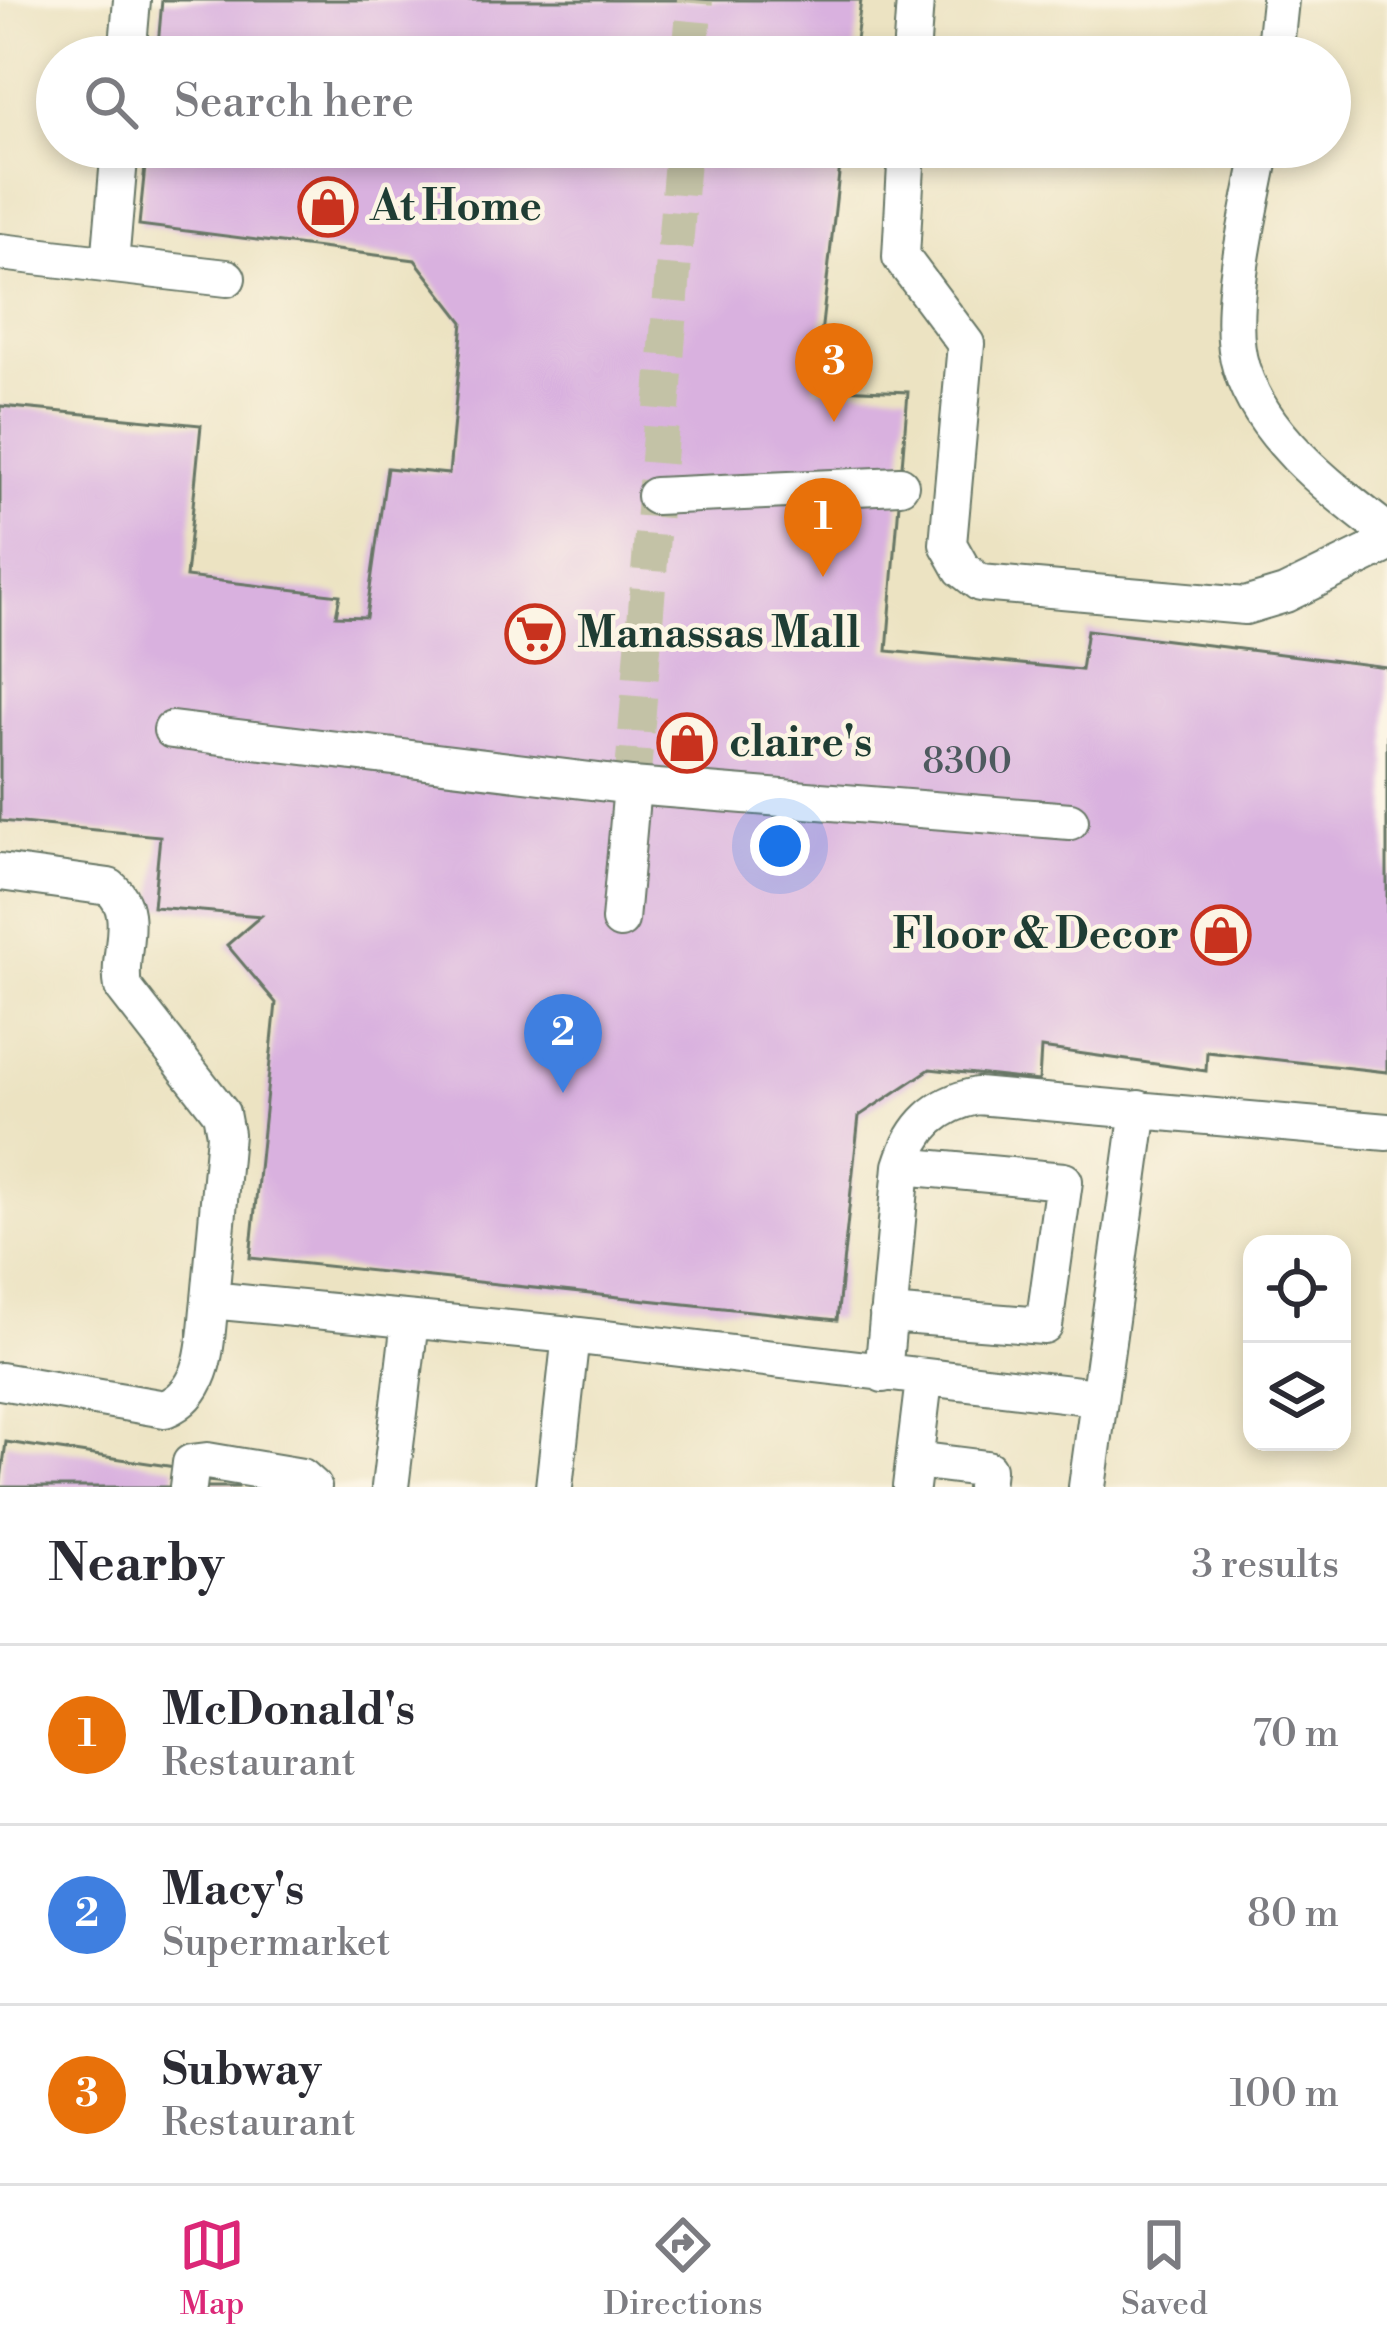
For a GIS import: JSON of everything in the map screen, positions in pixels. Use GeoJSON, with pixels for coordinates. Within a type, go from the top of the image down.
{"type":"FeatureCollection","features":[{"type":"Feature","properties":{"kind":"street"},"geometry":{"type":"LineString","coordinates":[[129,36],[132,0]]}},
{"type":"Feature","properties":{"kind":"street"},"geometry":{"type":"LineString","coordinates":[[912,36],[915,0]]}},
{"type":"Feature","properties":{"kind":"street"},"geometry":{"type":"LineString","coordinates":[[1269,0],[1280,0],[1276,36]]}},
{"type":"Feature","properties":{"kind":"street"},"geometry":{"type":"LineString","coordinates":[[110,264],[118,168]]}},
{"type":"Feature","properties":{"kind":"street"},"geometry":{"type":"LineString","coordinates":[[906,168],[901,257],[966,344],[948,544],[962,569],[980,583],[1245,606],[1285,594],[1387,544]]}},
{"type":"Feature","properties":{"kind":"street"},"geometry":{"type":"LineString","coordinates":[[1259,168],[1238,304],[1240,368],[1286,443],[1387,532]]}},
{"type":"Feature","properties":{"kind":"street"},"geometry":{"type":"LineString","coordinates":[[0,252],[227,278]]}},
{"type":"Feature","properties":{"kind":"street"},"geometry":{"type":"LineString","coordinates":[[655,496],[900,485]]}},
{"type":"Feature","properties":{"kind":"street"},"geometry":{"type":"LineString","coordinates":[[172,730],[632,785],[1070,821]]}},
{"type":"Feature","properties":{"kind":"street"},"geometry":{"type":"LineString","coordinates":[[620,920],[632,785]]}},
{"type":"Feature","properties":{"kind":"street"},"geometry":{"type":"LineString","coordinates":[[0,872],[109,887],[121,897],[126,910],[123,987],[221,1113],[225,1134],[210,1300],[194,1386],[182,1402],[165,1409],[0,1381]]}},
{"type":"Feature","properties":{"kind":"street"},"geometry":{"type":"LineString","coordinates":[[883,1374],[902,1166],[921,1124],[959,1100],[977,1096],[1139,1108],[1387,1132]]}},
{"type":"Feature","properties":{"kind":"street"},"geometry":{"type":"LineString","coordinates":[[1087,1487],[1139,1108]]}},
{"type":"Feature","properties":{"kind":"street"},"geometry":{"type":"LineString","coordinates":[[888,1314],[1044,1326],[1064,1181],[902,1166]]}},
{"type":"Feature","properties":{"kind":"street"},"geometry":{"type":"LineString","coordinates":[[210,1300],[572,1335],[1096,1397]]}},
{"type":"Feature","properties":{"kind":"street"},"geometry":{"type":"LineString","coordinates":[[390,1487],[410,1321]]}},
{"type":"Feature","properties":{"kind":"street"},"geometry":{"type":"LineString","coordinates":[[554,1487],[572,1335]]}},
{"type":"Feature","properties":{"kind":"street"},"geometry":{"type":"LineString","coordinates":[[924,1379],[913,1473],[987,1469],[985,1487]]}},
{"type":"Feature","properties":{"kind":"street"},"geometry":{"type":"LineString","coordinates":[[188,1487],[191,1463],[207,1461],[302,1478],[313,1487]]}},
{"type":"Feature","properties":{"kind":"building"},"geometry":{"type":"Polygon","coordinates":[[[162,0],[861,0],[857,36],[159,36],[162,0]]]}},
{"type":"Feature","properties":{"kind":"building"},"geometry":{"type":"Polygon","coordinates":[[[145,168],[840,168],[815,388],[908,392],[887,651],[1081,670],[1087,630],[1387,667],[1387,1072],[1207,1052],[1206,1071],[1041,1048],[1039,1081],[930,1069],[859,1116],[837,1320],[250,1258],[276,1003],[227,945],[261,916],[153,907],[160,836],[0,821],[0,406],[201,425],[186,577],[340,595],[336,616],[366,617],[387,468],[449,474],[463,322],[415,260],[139,225],[145,168]]]}},
{"type":"Feature","properties":{"kind":"building"},"geometry":{"type":"Polygon","coordinates":[[[6,1442],[175,1467],[172,1487],[0,1487],[6,1442]]]}},
{"type":"Feature","properties":{"kind":"building"},"geometry":{"type":"Polygon","coordinates":[[[196,1480],[238,1484],[238,1487],[195,1487],[196,1480]]]}},
{"type":"Feature","properties":{"kind":"tunnel"},"geometry":{"type":"LineString","coordinates":[[692,36],[695,0]]}},
{"type":"Feature","properties":{"kind":"tunnel"},"geometry":{"type":"LineString","coordinates":[[632,786],[681,168]]}},
{"type":"Feature","properties":{"kind":"place","name":"At Home"},"geometry":{"type":"Point","coordinates":[328,207]}},
{"type":"Feature","properties":{"kind":"place","name":"Subway"},"geometry":{"type":"Point","coordinates":[834,422]}},
{"type":"Feature","properties":{"kind":"place","name":"McDonald's"},"geometry":{"type":"Point","coordinates":[823,577]}},
{"type":"Feature","properties":{"kind":"place","name":"Manassas Mall"},"geometry":{"type":"Point","coordinates":[535,634]}},
{"type":"Feature","properties":{"kind":"place","name":"claire's"},"geometry":{"type":"Point","coordinates":[687,743]}},
{"type":"Feature","properties":{"kind":"place","name":"Floor & Decor"},"geometry":{"type":"Point","coordinates":[1221,935]}},
{"type":"Feature","properties":{"kind":"place","name":"Macy's"},"geometry":{"type":"Point","coordinates":[563,1093]}}]}
